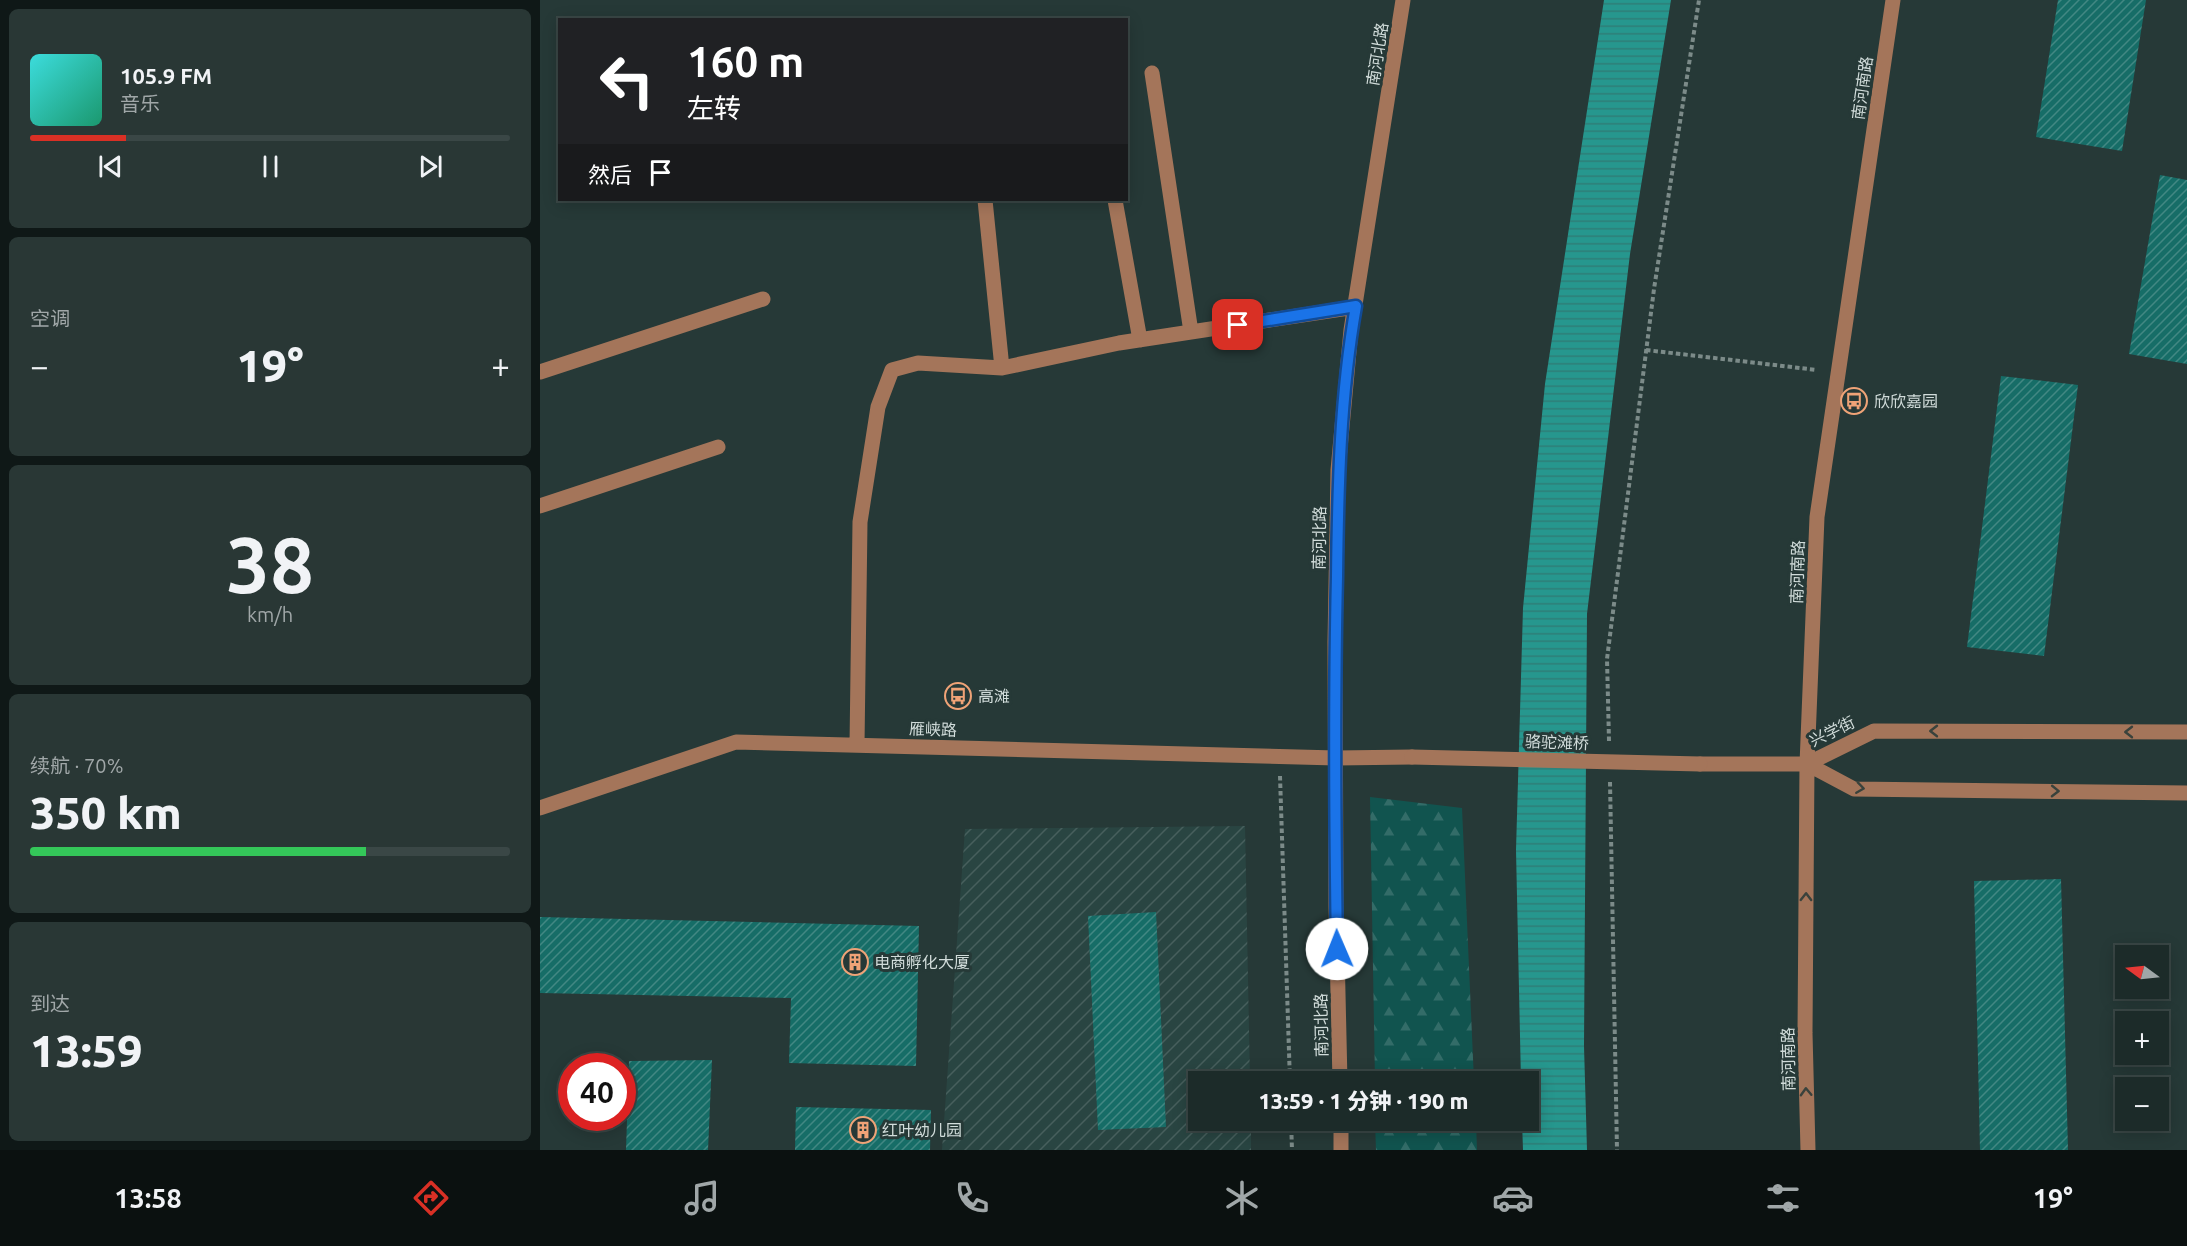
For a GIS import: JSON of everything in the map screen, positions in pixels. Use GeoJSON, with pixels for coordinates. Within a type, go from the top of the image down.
{"type":"FeatureCollection","features":[{"type":"Feature","properties":{"kind":"street","name":"南河北路"},"geometry":{"type":"LineString","coordinates":[[1340,1071],[1335,642],[1338,470],[1352,330],[1403,0]]}},
{"type":"Feature","properties":{"kind":"street","name":"南河南路"},"geometry":{"type":"LineString","coordinates":[[1808,1150],[1805,1033],[1808,764],[1817,517],[1893,0]]}},
{"type":"Feature","properties":{"kind":"street"},"geometry":{"type":"LineString","coordinates":[[1152,74],[1191,332]]}},
{"type":"Feature","properties":{"kind":"street"},"geometry":{"type":"LineString","coordinates":[[985,201],[1002,368]]}},
{"type":"Feature","properties":{"kind":"street"},"geometry":{"type":"LineString","coordinates":[[1115,201],[1140,340]]}},
{"type":"Feature","properties":{"kind":"street"},"geometry":{"type":"LineString","coordinates":[[540,372],[763,299]]}},
{"type":"Feature","properties":{"kind":"street"},"geometry":{"type":"LineString","coordinates":[[856,745],[860,522],[878,407],[892,370],[918,363],[1002,368],[1140,340],[1356,306]]}},
{"type":"Feature","properties":{"kind":"street"},"geometry":{"type":"LineString","coordinates":[[540,506],[718,447]]}},
{"type":"Feature","properties":{"kind":"street","name":"兴学街"},"geometry":{"type":"LineString","coordinates":[[1808,764],[1874,731],[2187,732]]}},
{"type":"Feature","properties":{"kind":"street","name":"雁峡路"},"geometry":{"type":"LineString","coordinates":[[540,808],[735,742],[1336,758]]}},
{"type":"Feature","properties":{"kind":"street","name":"骆驼滩桥"},"geometry":{"type":"LineString","coordinates":[[1336,758],[1412,757],[1701,764],[1808,764]]}},
{"type":"Feature","properties":{"kind":"street","name":"兴学街"},"geometry":{"type":"LineString","coordinates":[[1808,764],[1854,789],[2187,793]]}},
{"type":"Feature","properties":{"kind":"street"},"geometry":{"type":"LineString","coordinates":[[1341,1131],[1341,1150]]}},
{"type":"Feature","properties":{"kind":"path"},"geometry":{"type":"LineString","coordinates":[[1609,743],[1607,659],[1646,350],[1699,0]]}},
{"type":"Feature","properties":{"kind":"path"},"geometry":{"type":"LineString","coordinates":[[1646,350],[1839,373]]}},
{"type":"Feature","properties":{"kind":"path"},"geometry":{"type":"LineString","coordinates":[[1280,757],[1290,1071]]}},
{"type":"Feature","properties":{"kind":"path"},"geometry":{"type":"LineString","coordinates":[[1610,779],[1617,1150]]}},
{"type":"Feature","properties":{"kind":"path"},"geometry":{"type":"LineString","coordinates":[[1291,1131],[1292,1150]]}},
{"type":"Feature","properties":{"kind":"shaded area"},"geometry":{"type":"Polygon","coordinates":[[[1604,0],[1671,0],[1630,254],[1587,614],[1584,1046],[1587,1150],[1523,1150],[1522,1131],[1539,1131],[1539,1071],[1521,1071],[1516,850],[1523,608],[1545,384],[1604,0]]]}},
{"type":"Feature","properties":{"kind":"shaded area"},"geometry":{"type":"Polygon","coordinates":[[[1245,826],[1250,1071],[1188,1071],[1188,1131],[1251,1131],[1251,1150],[942,1150],[965,829],[1245,826]]]}},
{"type":"Feature","properties":{"kind":"green space"},"geometry":{"type":"Polygon","coordinates":[[[1370,797],[1462,808],[1474,1071],[1375,1071],[1370,797]]]}},
{"type":"Feature","properties":{"kind":"green space"},"geometry":{"type":"Polygon","coordinates":[[[1375,1131],[1476,1131],[1477,1150],[1376,1150],[1375,1131]]]}},
{"type":"Feature","properties":{"kind":"building"},"geometry":{"type":"Polygon","coordinates":[[[2058,0],[2146,0],[2122,151],[2036,137],[2058,0]]]}},
{"type":"Feature","properties":{"kind":"building"},"geometry":{"type":"Polygon","coordinates":[[[2160,175],[2187,180],[2187,364],[2129,354],[2160,175]]]}},
{"type":"Feature","properties":{"kind":"building"},"geometry":{"type":"Polygon","coordinates":[[[2001,376],[2078,385],[2044,656],[1967,647],[2001,376]]]}},
{"type":"Feature","properties":{"kind":"building"},"geometry":{"type":"Polygon","coordinates":[[[2061,879],[2068,1150],[1980,1150],[1974,881],[2061,879]]]}},
{"type":"Feature","properties":{"kind":"building"},"geometry":{"type":"Polygon","coordinates":[[[1156,912],[1166,1127],[1098,1130],[1088,916],[1156,912]]]}},
{"type":"Feature","properties":{"kind":"building"},"geometry":{"type":"Polygon","coordinates":[[[540,917],[919,926],[916,1066],[789,1063],[791,998],[540,993],[540,917]]]}},
{"type":"Feature","properties":{"kind":"building"},"geometry":{"type":"Polygon","coordinates":[[[712,1060],[708,1150],[626,1150],[627,1131],[636,1131],[636,1061],[712,1060]]]}},
{"type":"Feature","properties":{"kind":"building","name":"红叶幼儿园"},"geometry":{"type":"Polygon","coordinates":[[[796,1107],[931,1110],[930,1150],[795,1150],[796,1107]]]}},
{"type":"Feature","properties":{"kind":"place","name":"欣欣嘉园"},"geometry":{"type":"Point","coordinates":[1854,401]}},
{"type":"Feature","properties":{"kind":"place","name":"高滩"},"geometry":{"type":"Point","coordinates":[958,696]}},
{"type":"Feature","properties":{"kind":"place","name":"电商孵化大厦"},"geometry":{"type":"Point","coordinates":[855,962]}},
{"type":"Feature","properties":{"kind":"place","name":"红叶幼儿园"},"geometry":{"type":"Point","coordinates":[863,1130]}},
{"type":"Feature","properties":{"kind":"route"},"geometry":{"type":"LineString","coordinates":[[1238,325],[1356,306],[1338,470],[1335,642],[1337,949]]}}]}
